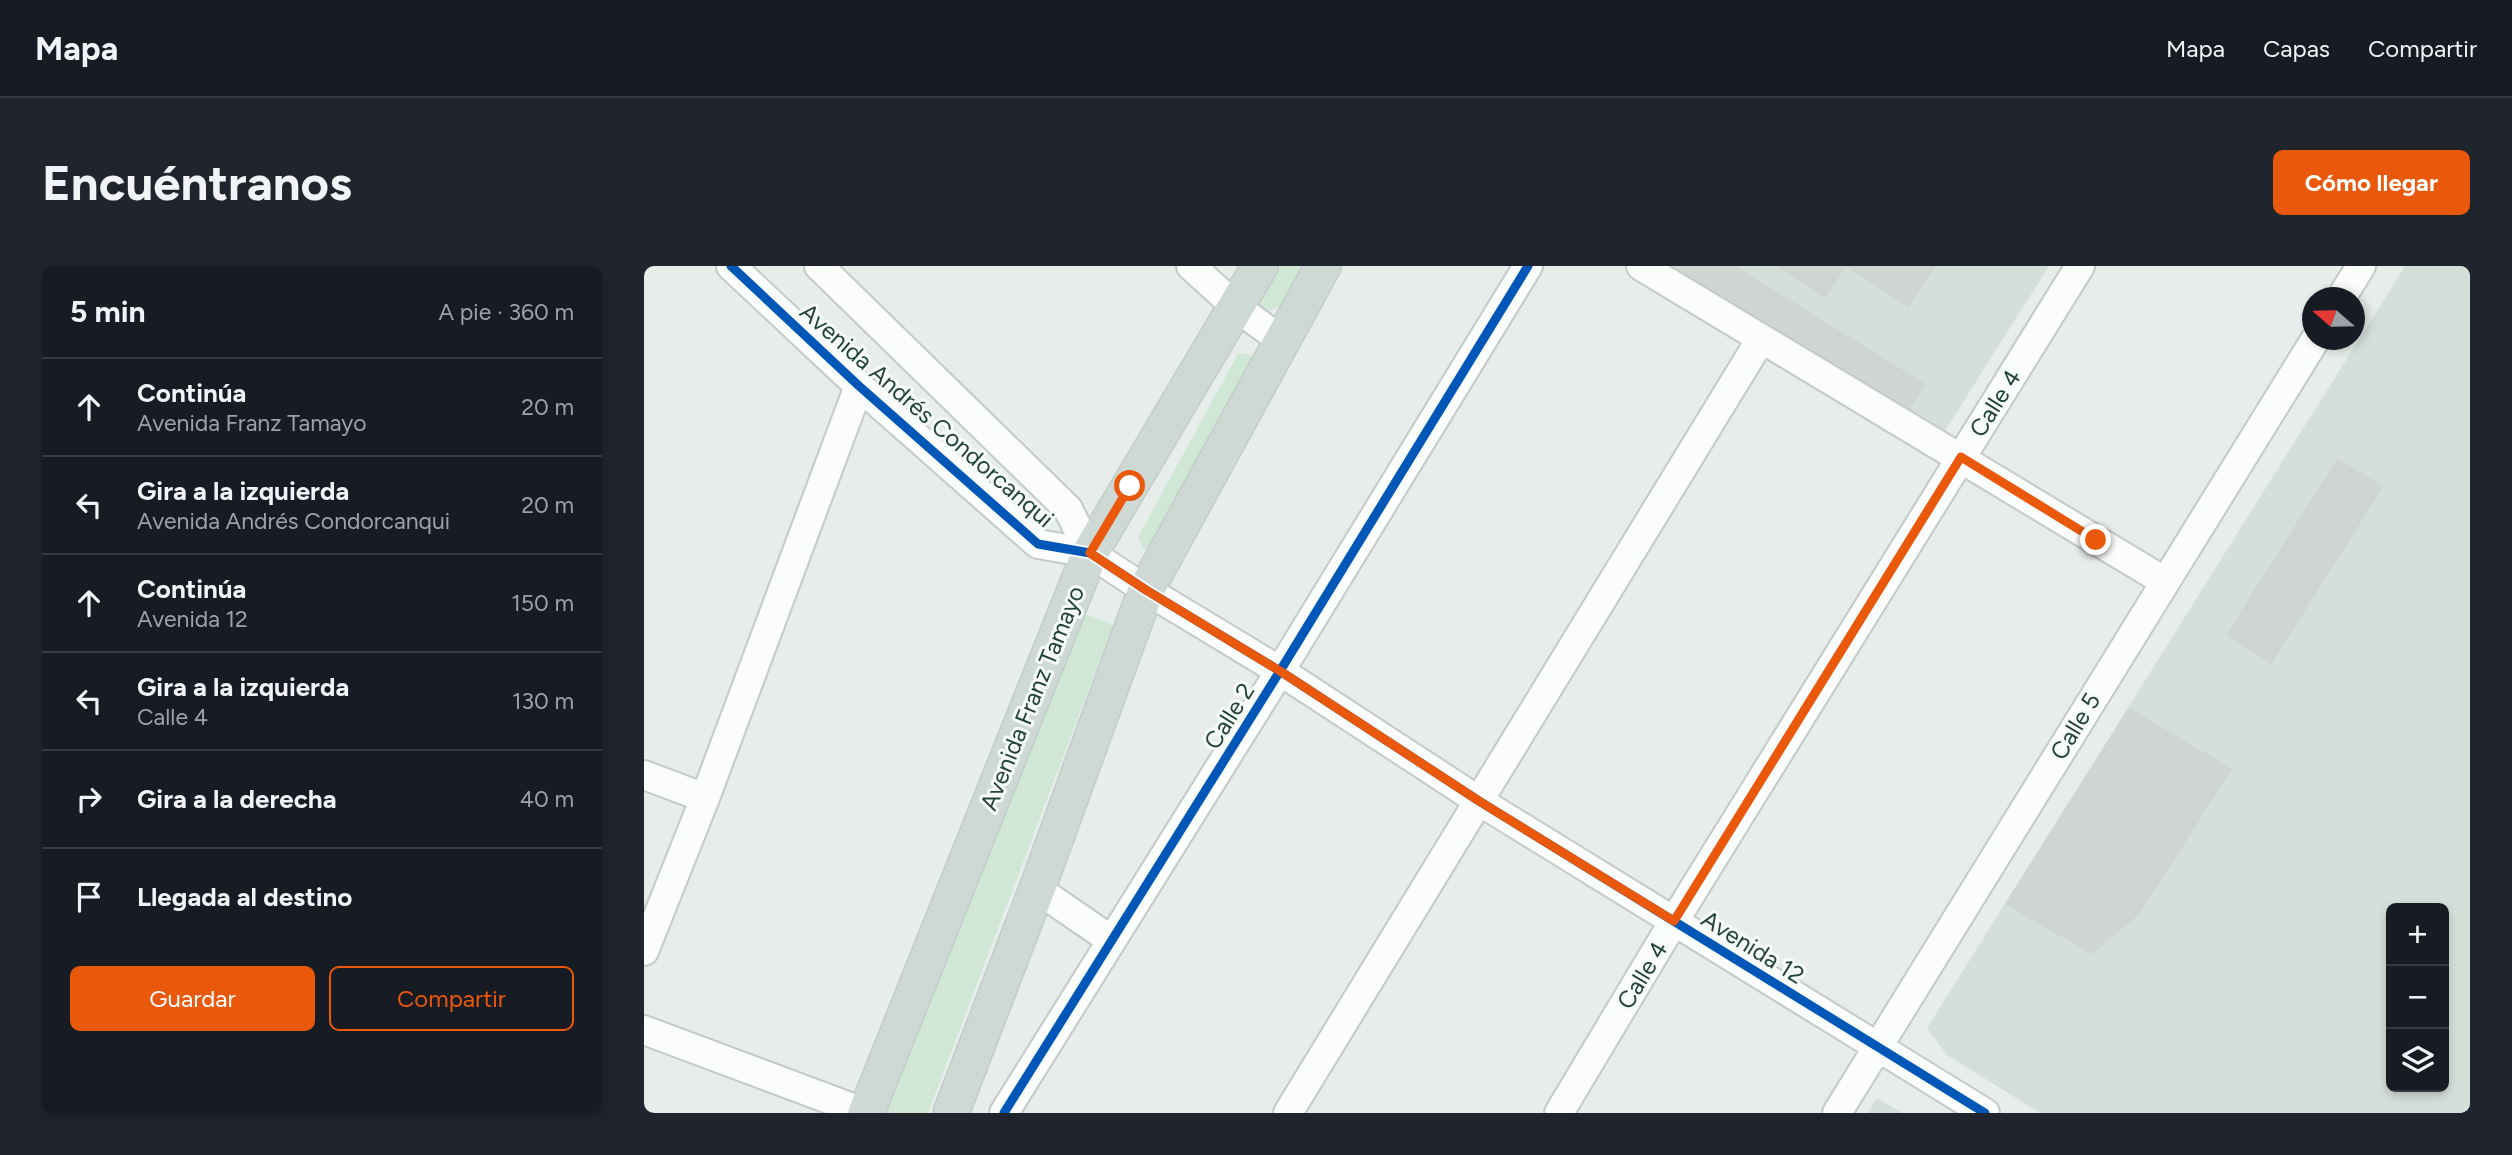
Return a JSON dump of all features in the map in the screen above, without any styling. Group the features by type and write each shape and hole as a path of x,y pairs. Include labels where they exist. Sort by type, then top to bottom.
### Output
{"main road":[{"name":"Avenida Franz Tamayo","path":"866,1113 1090,553 1260,266"},
{"path":"957,1111 1146,590 1323,266"}],"street":[{"name":"Avenida Andrés Condorcanqui","path":"731,266 859,386 1038,544 1090,553 1146,590"},
{"name":"Avenida Andrés Condorcanqui","path":"819,266 1068,509 1090,553"},
{"path":"1191,266 1236,307 1281,340"},
{"name":"Calle 2","path":"1004,1113 1280,671 1528,266"},
{"path":"1641,266 2164,581"},
{"name":"Calle 4","path":"1559,1113 1674,921 2080,266"},
{"path":"2348,287 2361,266"},
{"path":"1289,1113 1761,339"},
{"name":"Calle 5","path":"1837,1113 2309,350"},
{"path":"644,950 705,797 859,386"},
{"name":"Avenida 12","path":"1146,590 1280,671 1479,801 1984,1113"},
{"path":"644,775 705,797"},
{"path":"1037,889 1111,940"},
{"path":"644,1030 866,1113"}],"shaded area":[{"path":"1664,266 2049,266 1943,434"},
{"path":"2405,266 2470,266 2470,1113 2040,1113 1947,1055 1927,1028 2352,350 2365,350 2365,330"},
{"path":"1877,1098 1899,1111 1902,1113 1867,1113"}],"green space":[{"path":"1275,266 1302,266 1280,306 1269,311 1260,306 1259,294"},
{"path":"1238,354 1253,357 1151,550 1143,548 1138,537"},
{"path":"1076,611 1113,625 928,1113 884,1113"}],"building":[{"path":"1681,266 1734,266 1790,301 1772,331 1677,274"},
{"path":"1778,266 1845,266 1825,297"},
{"path":"1847,266 1935,266 1908,306"},
{"path":"1790,301 1924,384 1907,413 1772,331"},
{"path":"2338,459 2382,487 2271,663 2227,635"},
{"path":"2129,709 2231,769 2139,913 2092,953 2006,904"}],"cycle path":[{"path":"731,266 859,386 1038,544 1090,553 1280,671 1479,801 1985,1113"},
{"path":"1004,1113 1280,671 1528,266"}],"route":[{"path":"1130,486 1090,553 1280,671 1479,801 1674,921 1961,457 2096,540"}]}
